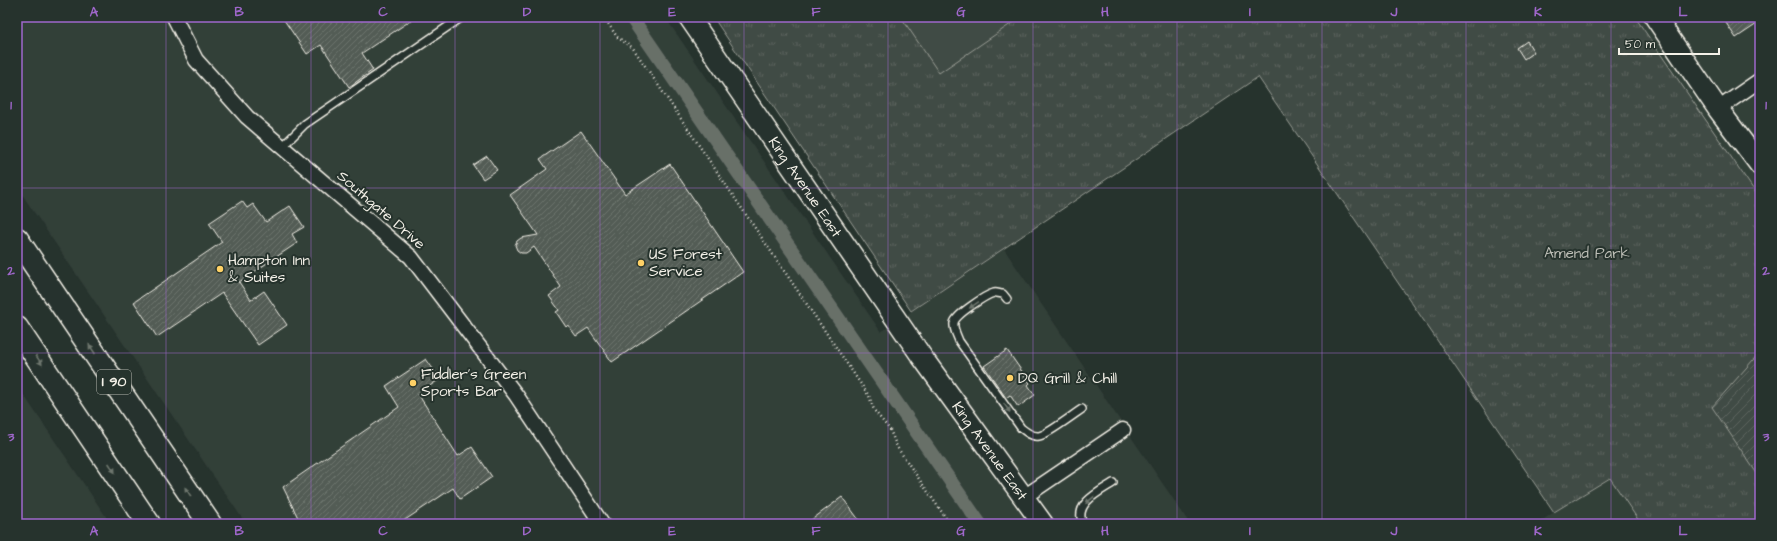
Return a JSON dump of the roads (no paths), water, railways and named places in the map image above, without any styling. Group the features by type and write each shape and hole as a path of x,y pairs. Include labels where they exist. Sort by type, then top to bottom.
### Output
{"highway":[{"name":"I 90","path":"17,239 210,524"},
{"path":"17,328 149,524"}],"main road":[{"name":"King Avenue East","path":"689,17 922,357 1044,524"},
{"path":"1655,17 1718,109 1760,165"},
{"name":"King Avenue East","path":"922,357 1026,524"}],"street":[{"name":"Southgate Drive","path":"174,17 196,60 247,117 411,257 516,395 602,524"},
{"path":"1718,109 1760,80"},
{"path":"1024,497 1123,430"}],"lane":[{"path":"282,147 305,124 462,17"},
{"path":"1007,299 1003,294 995,293 984,298 956,317 953,323 959,341 1021,428 1031,434 1039,436 1046,433 1082,409"},
{"path":"1083,524 1080,516 1081,509 1086,501 1113,483"}],"waterway":[{"path":"631,17 980,524"}],"place":[{"name":"US Forest Service","path":"641,263"},
{"name":"Hampton Inn & Suites","path":"220,269"},
{"name":"DQ Grill & Chill","path":"1010,378"},
{"name":"Fiddler's Green Sports Bar","path":"413,383"}],"park label":[{"name":"Amend Park","path":"1587,253"}]}
